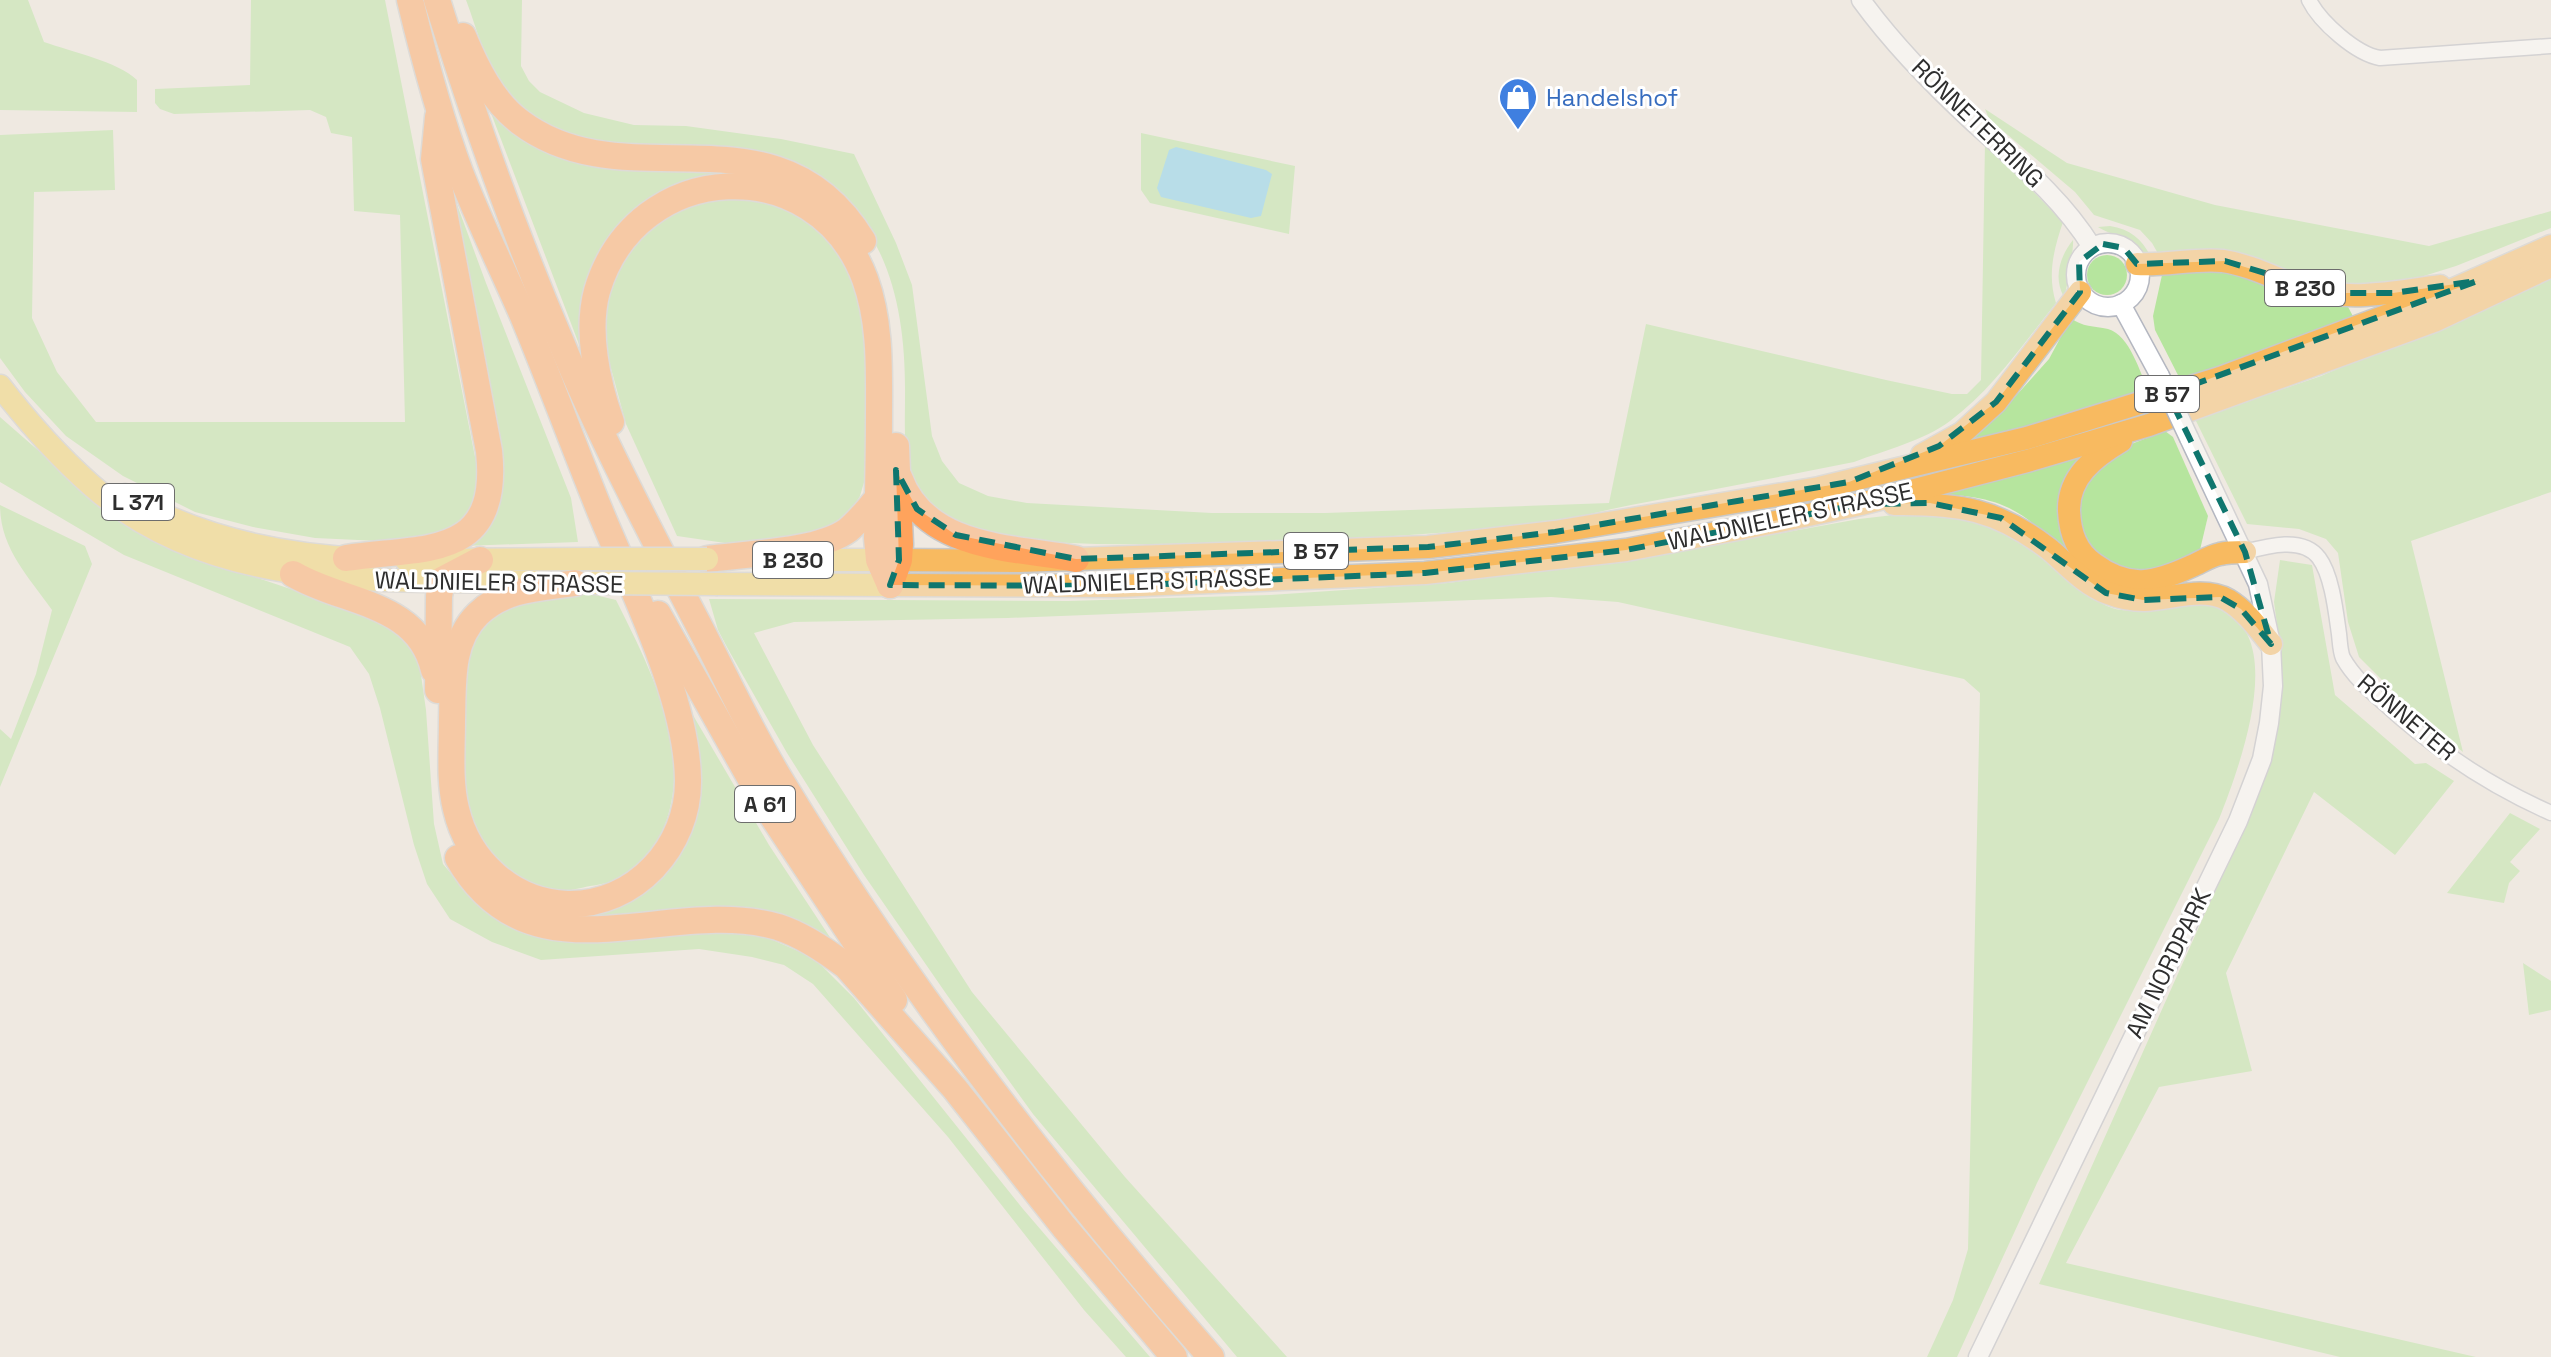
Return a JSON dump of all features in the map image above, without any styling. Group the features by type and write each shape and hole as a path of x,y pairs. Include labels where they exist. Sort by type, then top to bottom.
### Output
{"highway":[{"name":"A 61","path":"410,0 439,109 461,173 524,318 597,504 767,808 955,1089 1064,1227 1174,1357"},
{"name":"A 61","path":"437,0 470,105 561,344 649,530 779,778 845,882 957,1041 1090,1217 1211,1357"},
{"path":"451,0 479,71 496,98 519,122 541,135 563,145 603,154 729,159 761,164 790,173 833,201 852,223 873,258 892,321 896,373 896,470 890,585"},
{"path":"346,558 431,549 451,542 470,528 488,498 491,470 489,451 434,159 439,109"},
{"path":"649,530 606,408 595,357 593,319 596,294 607,263 630,230 648,215 674,198 709,188 729,185 749,187 792,199 824,220 854,255 871,299 878,344 877,538 889,560"},
{"name":"WALDNIELER STRASSE","path":"889,560 1076,559 1428,547 1555,532 1849,482 2027,438 2205,382 2477,281 2551,246"},
{"name":"B 230","path":"2137,264 2225,261 2301,288 2357,295 2477,281"},
{"name":"WALDNIELER STRASSE","path":"890,585 1117,586 1425,573 1626,550 1861,504 2027,461 2149,425 2434,321 2551,266"},
{"path":"1849,482 1916,458 1962,433 1996,402 2080,292"},
{"path":"2149,425 2105,450 2090,462 2077,479 2069,506 2070,530 2078,547 2092,562 2116,579 2138,582 2159,580 2220,554 2245,552"},
{"path":"896,470 917,509 956,535 985,545 1076,559"},
{"path":"707,559 798,548 825,541 849,529 878,498"},
{"path":"1861,504 1930,503 1988,514 2020,528 2106,593 2143,600 2201,594 2220,597 2241,609 2271,644"},
{"path":"584,583 519,590 505,594 480,612 461,639 452,686 454,800 461,825 473,848 488,871 513,889 542,901 570,904 624,892 649,873 679,833 686,810 688,784 683,731 656,648 597,504"},
{"path":"2160,597 2245,552"},
{"path":"480,560 442,580 438,685 443,817 452,846 481,890 508,911 537,923 573,930 616,930 710,921 749,922 778,927 802,937 846,966 955,1089"},
{"path":"293,574 313,586 389,611 409,626 428,652 438,685"}],"main road":[{"name":"WALDNIELER STRASSE","path":"0,386 91,486 122,509 172,537 231,559 293,574 343,579 890,585"},
{"name":"WALDNIELER STRASSE","path":"65,459 178,523 280,551 346,558 480,560 889,560"}],"street":[{"name":"RÖNNETERRING","path":"1861,0 1877,22 1973,122 2042,183 2076,220 2092,247"},
{"path":"2309,0 2325,22 2366,56 2380,58 2551,46"},
{"path":"2113,244 2124,248 2137,264 2138,283 2135,291 2121,304 2112,307 2094,304 2080,292 2076,272 2079,262 2092,247 2113,244"},
{"path":"2121,304 2160,376 2245,552"},
{"name":"RÖNNETER","path":"2245,552 2290,545 2309,549 2320,558 2326,573 2342,656 2353,673 2407,723 2448,754 2520,799 2551,813"},
{"name":"AM NORDPARK","path":"1978,1357 2238,821 2262,759 2273,686 2271,644 2258,584 2245,552"}],"highlighted area":[{"path":"2103,244 2124,248 2137,264 2225,261 2331,293 2393,293 2477,281 2168,394 2245,552 2271,644 2241,609 2220,597 2143,600 2106,593 2001,518 1930,503 1861,504 1626,550 1425,573 1117,586 890,585 899,560 896,470 917,509 956,535 1076,559 1428,547 1555,532 1849,482 1939,446 1996,402 2080,292 2079,262"}],"green space":[{"path":"0,0 28,0 44,42 106,62 137,80 137,112 0,110"},
{"path":"251,0 385,0 477,467 474,504 452,532 401,542 315,538 195,512 123,476 66,436 25,392 0,358 0,135 113,130 115,190 34,192 32,318 57,372 96,422 405,422 400,215 354,211 352,137 331,133 326,117 310,110 174,114 160,109 155,103 155,89 250,85"},
{"path":"466,0 522,0 521,66 529,81 540,92 584,113 634,125 686,126 781,139 854,154 912,285 932,436 942,461 959,483 988,496 1027,503 1212,513 1325,513 1609,503 1646,324 1886,380 1952,394 1967,394 1981,380 1985,142 2063,222 2053,262 2052,282 2056,303 1994,380 1950,421 1916,439 1854,462 1550,523 1505,528 1340,539 1192,544 1085,544 989,536 931,509 915,489 906,450 902,333 896,302 876,245 860,219 839,195 814,173 778,156 740,150 628,145 573,135 547,124 524,109 497,78"},
{"path":"483,92 523,132 743,169 862,262 750,180 608,241 588,368"},
{"path":"1985,109 2067,163 2215,205 2429,246 2551,211 2551,228 2456,266 2398,284 2339,290 2355,320 2182,383 2155,330 2153,316 2162,275 2160,257 2152,243 2140,230 2094,215 2075,192 1989,119"},
{"path":"1141,133 1295,166 1289,234 1150,203 1141,190"},
{"path":"442,164 571,498 578,542 462,546 493,503"},
{"path":"747,196 789,209 816,225 839,249 856,285 867,328 867,472 860,496 844,521 797,539 732,544 677,536 626,424 605,346 607,300 619,265 641,230 682,206"},
{"path":"2110,226 2136,236 2152,259 2126,240 2098,227"},
{"path":"2073,240 2064,297 2059,282 2060,267"},
{"path":"2107,255 2121,261 2127,275 2121,289 2107,295 2093,289 2087,275 2093,261"},
{"path":"2551,277 2551,492 2411,541 2463,752 2421,719 2359,657 2348,622 2338,553 2326,539 2299,529 2247,524 2195,419 2321,376"},
{"path":"2071,318 2084,325 2116,333 2128,347 2149,392 1943,451 1996,418 2049,359"},
{"path":"0,417 96,501 168,548 380,619 403,634 419,661 426,710 434,824 443,864 475,902 506,925 572,942 596,943 672,934 757,933 814,958 854,998 1023,1209 1150,1357 1126,1357 1084,1310 948,1137 813,984 784,965 699,949 541,960 492,942 450,919 427,884 369,674 350,647 124,555 0,482"},
{"path":"2165,431 2173,437 2208,516 2199,554 2151,576 2100,561 2079,531 2077,493 2116,450"},
{"path":"2091,452 2074,475 2081,567 2038,527 2009,508 1960,495 1930,493"},
{"path":"0,505 85,546 92,564 0,787 0,729 11,739 36,674 52,610 10,548 1,520"},
{"path":"1911,513 1964,517 2011,533 2086,593 2114,609 2136,610 2193,602 2215,607 2242,626 2254,656 2253,703 2248,728 2219,819 2037,1183 1957,1357 1927,1357 1953,1300 1968,1249 1980,693 1964,679 1618,602 1551,597 1008,618 794,622 754,633 813,745 972,992 1125,1177 1287,1357 1237,1357 1033,1114 947,995 864,875 787,753 718,630 709,599 1068,601 1270,595 1448,583 1683,551 1859,519"},
{"path":"2280,560 2312,565 2335,695 2415,764 2426,763 2454,781 2395,855 2314,792 2226,973 2252,1071 2159,1087 2066,1263 2476,1357 2340,1357 2039,1284 2241,833 2275,742 2282,662 2274,602"},
{"path":"591,594 616,600 654,683 672,748 672,798 659,838 644,860 629,873 602,884 548,890 524,881 492,855 471,819 459,737 465,665 468,650 477,633 503,610 537,599"},
{"path":"680,693 769,845 839,951 807,930 589,924 558,911 679,849"},
{"path":"2510,813 2540,829 2510,862 2520,871 2509,883 2504,903 2447,893"},
{"path":"2523,963 2551,981 2551,1010 2529,1015"}],"water":[{"path":"1176,147 1272,174 1261,216 1251,218 1161,197 1157,188 1169,150"}],"place":[{"name":"Handelshof","path":"1518,131"}]}
